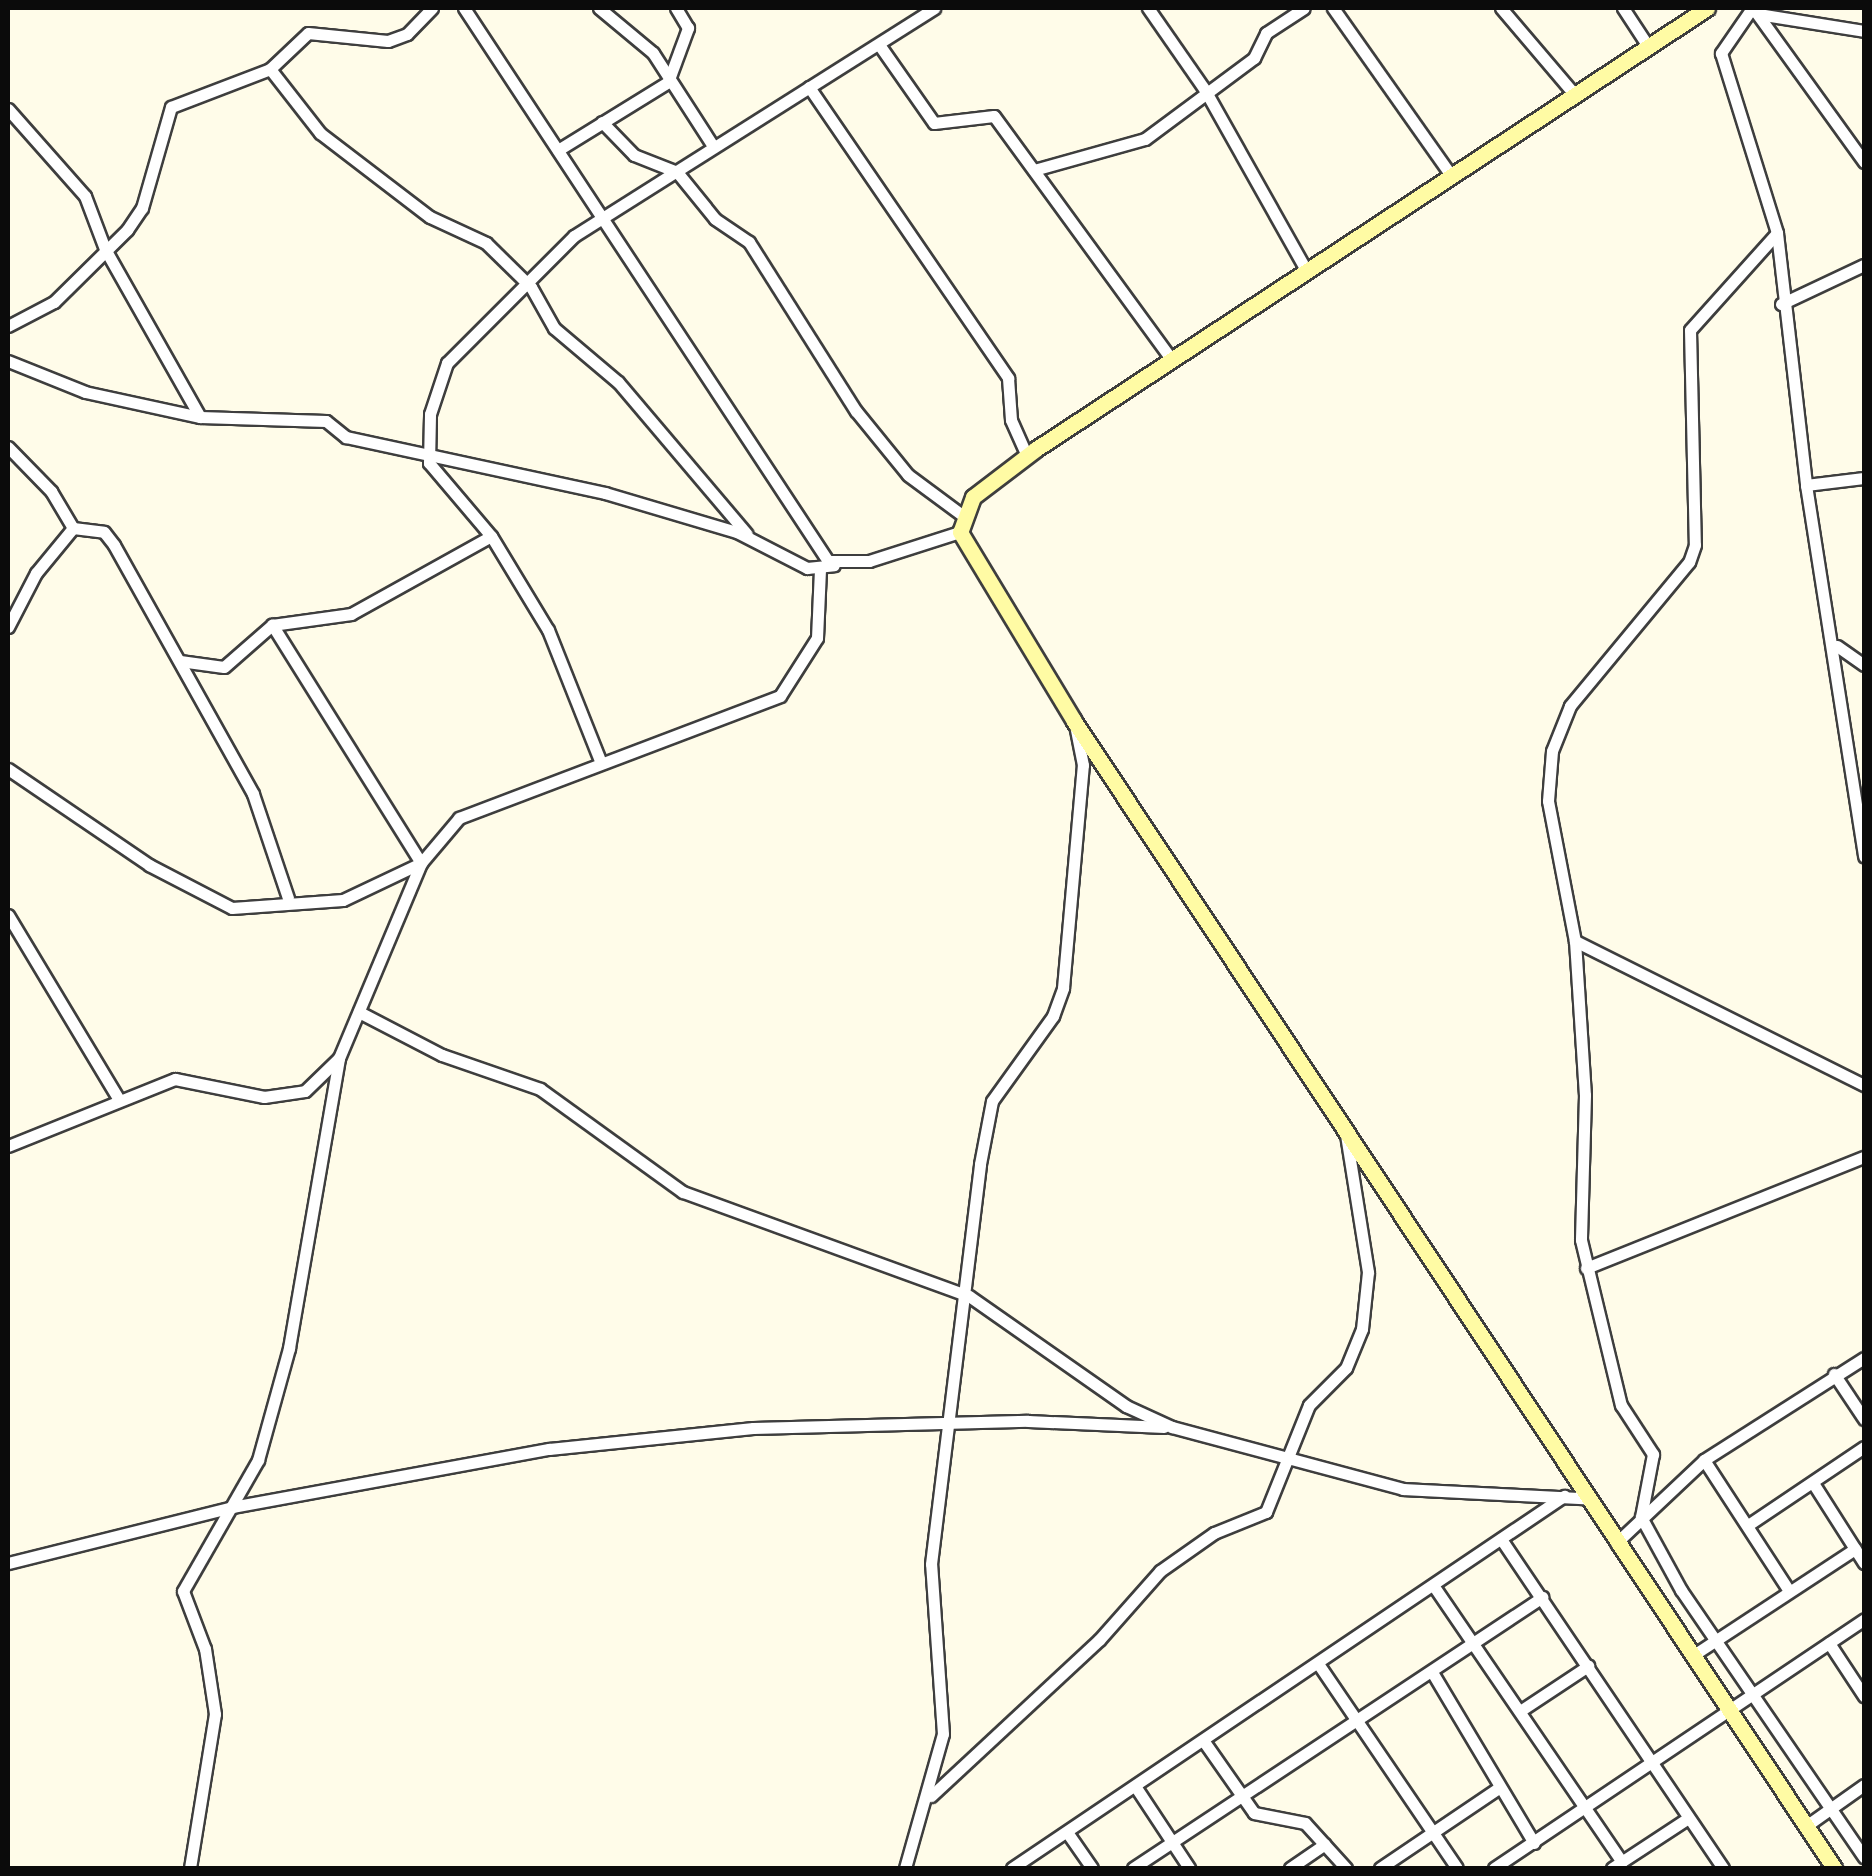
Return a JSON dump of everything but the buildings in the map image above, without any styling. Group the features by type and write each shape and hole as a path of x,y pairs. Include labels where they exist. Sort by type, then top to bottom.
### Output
{"street":[{"path":"8,326 54,302 142,208 171,107 270,69 308,33 388,42 408,34 432,8"},
{"path":"464,8 834,565"},
{"path":"599,8 653,53 668,82 713,146"},
{"path":"558,150 668,82 688,28 676,8"},
{"path":"424,451 447,363 485,319 531,287 601,216 880,46 914,13 934,8"},
{"path":"1148,8 1204,90 1307,272"},
{"path":"1034,170 1145,139 1204,90 1254,58 1266,33 1304,8"},
{"path":"1332,8 1452,177"},
{"path":"1501,8 1575,95"},
{"path":"1623,8 1648,46"},
{"path":"8,361 85,392 200,417 326,420 346,437 605,493 754,542 820,569 961,524 1026,456 1708,8"},
{"path":"1754,10 1864,31"},
{"path":"1754,10 1864,162"},
{"path":"1754,10 1721,53 1777,233 1781,304 1806,485 1837,646 1864,856"},
{"path":"880,46 934,123 994,116 1172,360"},
{"path":"270,69 320,133 430,217 486,244 531,287 554,328 618,382 754,542"},
{"path":"809,87 1008,378 1011,420 1026,456"},
{"path":"8,109 85,196 105,249 200,417"},
{"path":"602,122 634,155 676,172 715,219 758,252 827,370 908,475 961,524 1074,721 1584,1498 1834,1868"},
{"path":"1777,233 1690,330 1698,469 1689,562 1570,706 1552,751 1548,801 1575,941 1586,1268 1620,1405 1654,1454 1641,1517 1754,1694 1834,1807 1864,1861 1857,1868"},
{"path":"1781,304 1864,265"},
{"path":"8,370 37,372"},
{"path":"8,448 51,490 73,528 110,538 253,794 288,898"},
{"path":"424,451 491,536 548,630 602,763"},
{"path":"1806,485 1864,478"},
{"path":"8,627 36,573 73,528"},
{"path":"180,661 224,667 272,625 351,614 491,536"},
{"path":"190,1868 215,1714 205,1648 183,1591 258,1460 289,1348 339,1058 421,863 460,818 780,696 817,638 820,569"},
{"path":"272,625 421,863"},
{"path":"1837,646 1864,665"},
{"path":"905,1868 931,1796 944,1734 931,1564 946,1425 969,1296 992,1101 1053,1016 1064,988 1083,765 1074,721"},
{"path":"8,769 212,899 244,909 288,898 343,900 421,863"},
{"path":"8,915 119,1100"},
{"path":"1575,941 1864,1084"},
{"path":"359,1012 442,1055 540,1090 684,1192 969,1296 1126,1406 1172,1427 1403,1489 1584,1498"},
{"path":"8,1146 187,1077 193,1085 264,1097 305,1091 339,1058"},
{"path":"931,1796 1099,1640 1160,1571 1214,1533 1266,1512 1293,1459 1309,1405 1346,1368 1362,1329 1368,1272 1346,1131"},
{"path":"1586,1268 1864,1158"},
{"path":"1616,1542 1704,1460 1864,1358"},
{"path":"1834,1374 1864,1419"},
{"path":"8,1563 232,1507 549,1448 753,1428 1172,1427"},
{"path":"1748,1524 1864,1448"},
{"path":"1704,1460 1789,1592"},
{"path":"1813,1483 1864,1562"},
{"path":"1012,1868 1069,1835 1564,1496"},
{"path":"1501,1538 1723,1868"},
{"path":"1692,1656 1856,1549"},
{"path":"1434,1585 1587,1807 1617,1865 1688,1818"},
{"path":"1133,1868 1542,1597"},
{"path":"1494,1868 1864,1619"},
{"path":"1829,1643 1863,1692"},
{"path":"1319,1665 1457,1868"},
{"path":"1520,1711 1588,1666"},
{"path":"1432,1672 1497,1790 1534,1843"},
{"path":"1204,1743 1254,1812 1305,1823 1346,1868"},
{"path":"1806,1826 1864,1785"},
{"path":"1137,1789 1189,1868"},
{"path":"1380,1868 1497,1790"},
{"path":"1069,1835 1092,1868"},
{"path":"1290,1868 1325,1844"}]}
